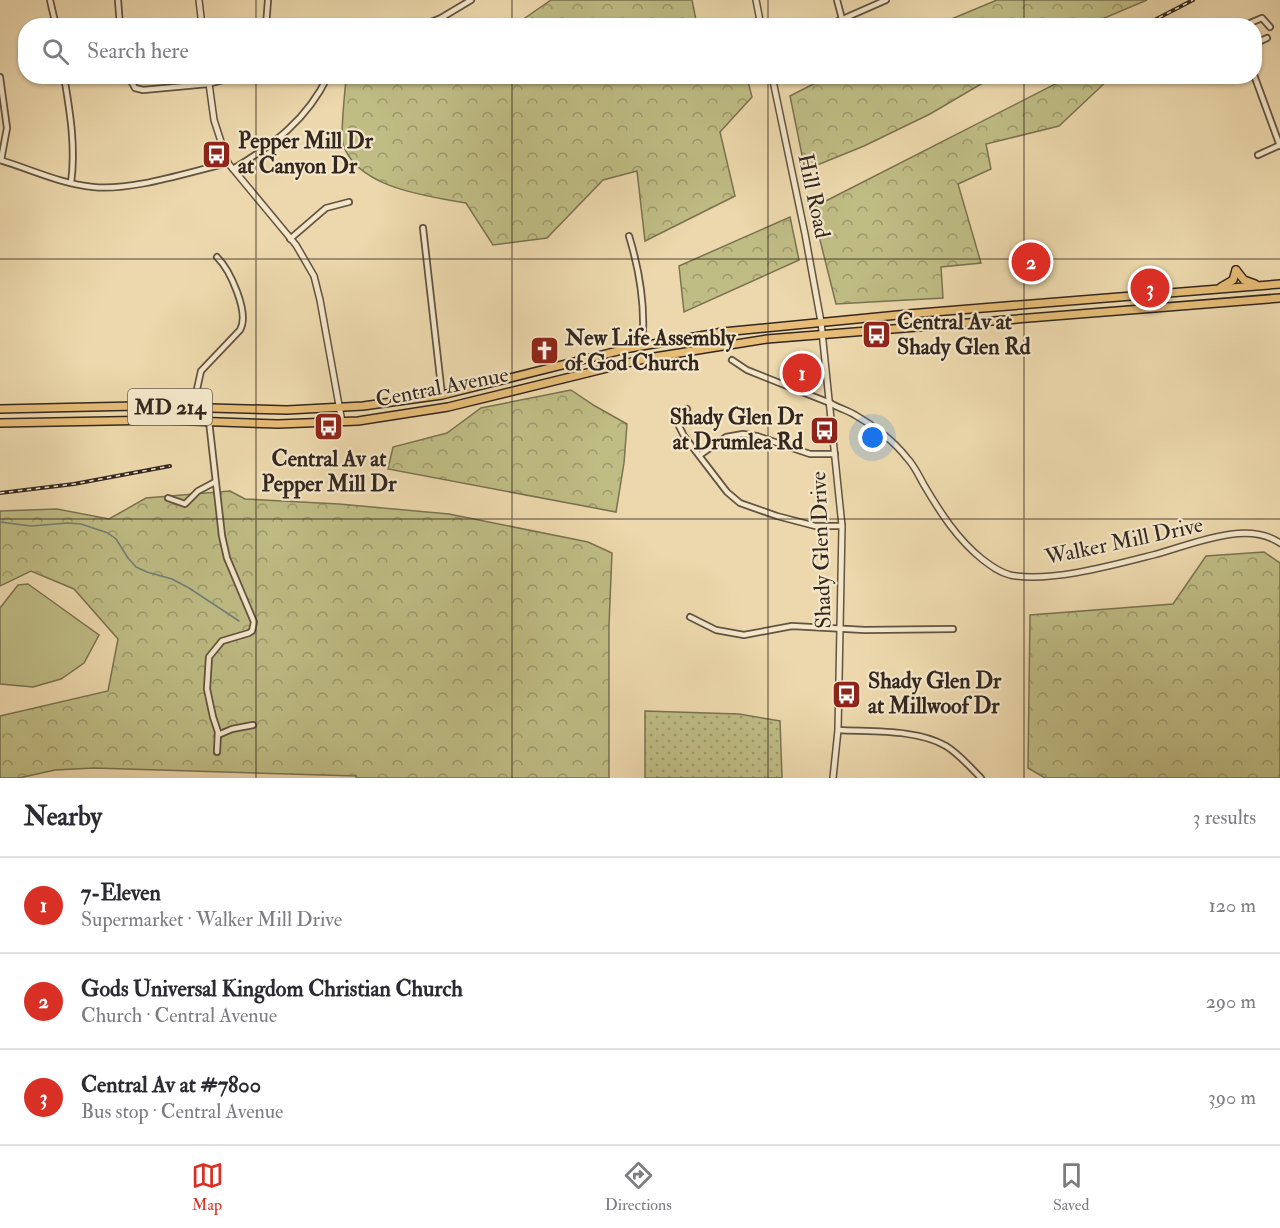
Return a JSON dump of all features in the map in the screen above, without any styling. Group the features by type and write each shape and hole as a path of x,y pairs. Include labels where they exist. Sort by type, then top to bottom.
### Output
{"main road":[{"path":"1217,289 1233,280 1236,270 1244,280 1260,286"},
{"name":"Central Avenue","path":"0,409 82,406 287,410 340,408 442,395 642,346 723,332 1280,284"},
{"name":"Central Avenue","path":"0,423 106,420 278,424 342,422 391,417 448,407 648,358 759,340 1280,298"}],"street":[{"path":"50,0 54,18"},
{"path":"118,0 119,18"},
{"path":"199,0 201,18"},
{"path":"267,18 268,0"},
{"path":"441,18 471,0"},
{"path":"756,0 760,18"},
{"path":"837,0 842,18"},
{"path":"844,18 886,0"},
{"path":"1262,18 1270,27"},
{"path":"1262,40 1267,38"},
{"path":"0,77 8,128 1,160 71,183 94,187 117,187 228,163"},
{"path":"65,84 73,146 71,183"},
{"path":"131,84 140,90 208,84 214,120 228,163 305,259 316,283 342,422"},
{"path":"232,169 259,154 287,133 323,84"},
{"name":"Hill Road","path":"774,84 821,322"},
{"path":"1257,84 1280,146 1258,155"},
{"path":"290,239 326,208 349,202"},
{"path":"423,228 442,395"},
{"path":"629,236 643,299 642,346"},
{"path":"193,407 201,371 243,324 243,308 228,269 218,257"},
{"name":"Shady Glen Drive","path":"821,322 842,526 838,730 832,778"},
{"name":"Walker Mill Drive","path":"732,360 747,370 830,403 865,421 905,455 943,516 972,552 1002,573 1037,576 1062,574 1154,555 1207,539 1244,534 1265,536 1280,543"},
{"path":"687,409 678,415 679,426 684,436 727,492 740,503 799,522 822,526 842,526"},
{"path":"209,421 215,482 227,558 255,622 249,633 222,641 209,657 207,689 218,735 217,752"},
{"path":"700,455 726,437 743,434 757,436 810,454 835,454"},
{"path":"168,498 185,504 198,491 215,482"},
{"path":"690,617 709,628 734,635 751,635 792,626 864,630 953,628"},
{"path":"218,735 232,729 253,725"},
{"path":"838,730 908,735 935,741 957,754 981,778"}],"green space":[{"path":"551,0 692,0 696,18 525,18"},
{"path":"997,0 1147,0 1105,18 954,18"},
{"path":"346,84 749,84 752,97 720,132 735,196 645,241 637,171 603,180 547,238 493,245 466,203 414,193 378,180 363,171 351,159 343,144 342,123"},
{"path":"813,84 981,84 930,114 864,146 805,170 790,96"},
{"path":"1055,84 1104,84 1059,126 986,144 991,169 958,184 981,263 941,267 943,298 836,304 812,208"},
{"path":"790,217 799,260 684,312 679,266"},
{"path":"571,390 627,424 624,463 616,512 388,469 393,447 447,433 481,408"},
{"path":"230,491 245,499 339,504 449,514 588,542 612,553 609,625 609,778 356,778 356,776 94,768 55,770 19,778 0,778 0,716 108,691 118,639 74,589 31,571 0,586 0,511 57,509 109,519 146,498"},
{"path":"1264,552 1280,563 1280,778 1045,778 1028,768 1030,615 1173,604 1206,556"},
{"path":"28,584 99,635 84,663 61,679 33,687 0,684 0,608 18,585"},
{"path":"645,711 739,714 780,721 782,778 645,778"}],"waterway":[{"path":"0,522 31,526 81,524 108,533 116,539 136,567 172,579 239,621"}],"railway":[{"path":"1158,18 1193,0"},
{"path":"0,493 74,484 170,466"}],"place":[{"name":"Pepper Mill Dr at Canyon Dr","path":"217,154"},
{"name":"Gods Universal Kingdom Christian Church","path":"1031,262"},
{"name":"Central Av at #7800","path":"1150,288"},
{"name":"Central Av at Shady Glen Rd","path":"876,335"},
{"name":"New Life Assembly of God Church","path":"544,351"},
{"name":"7-Eleven","path":"802,373"},
{"name":"Central Av at Pepper Mill Dr","path":"329,427"},
{"name":"Shady Glen Dr at Drumlea Rd","path":"824,430"},
{"name":"Shady Glen Dr at Millwoof Dr","path":"847,694"}]}
